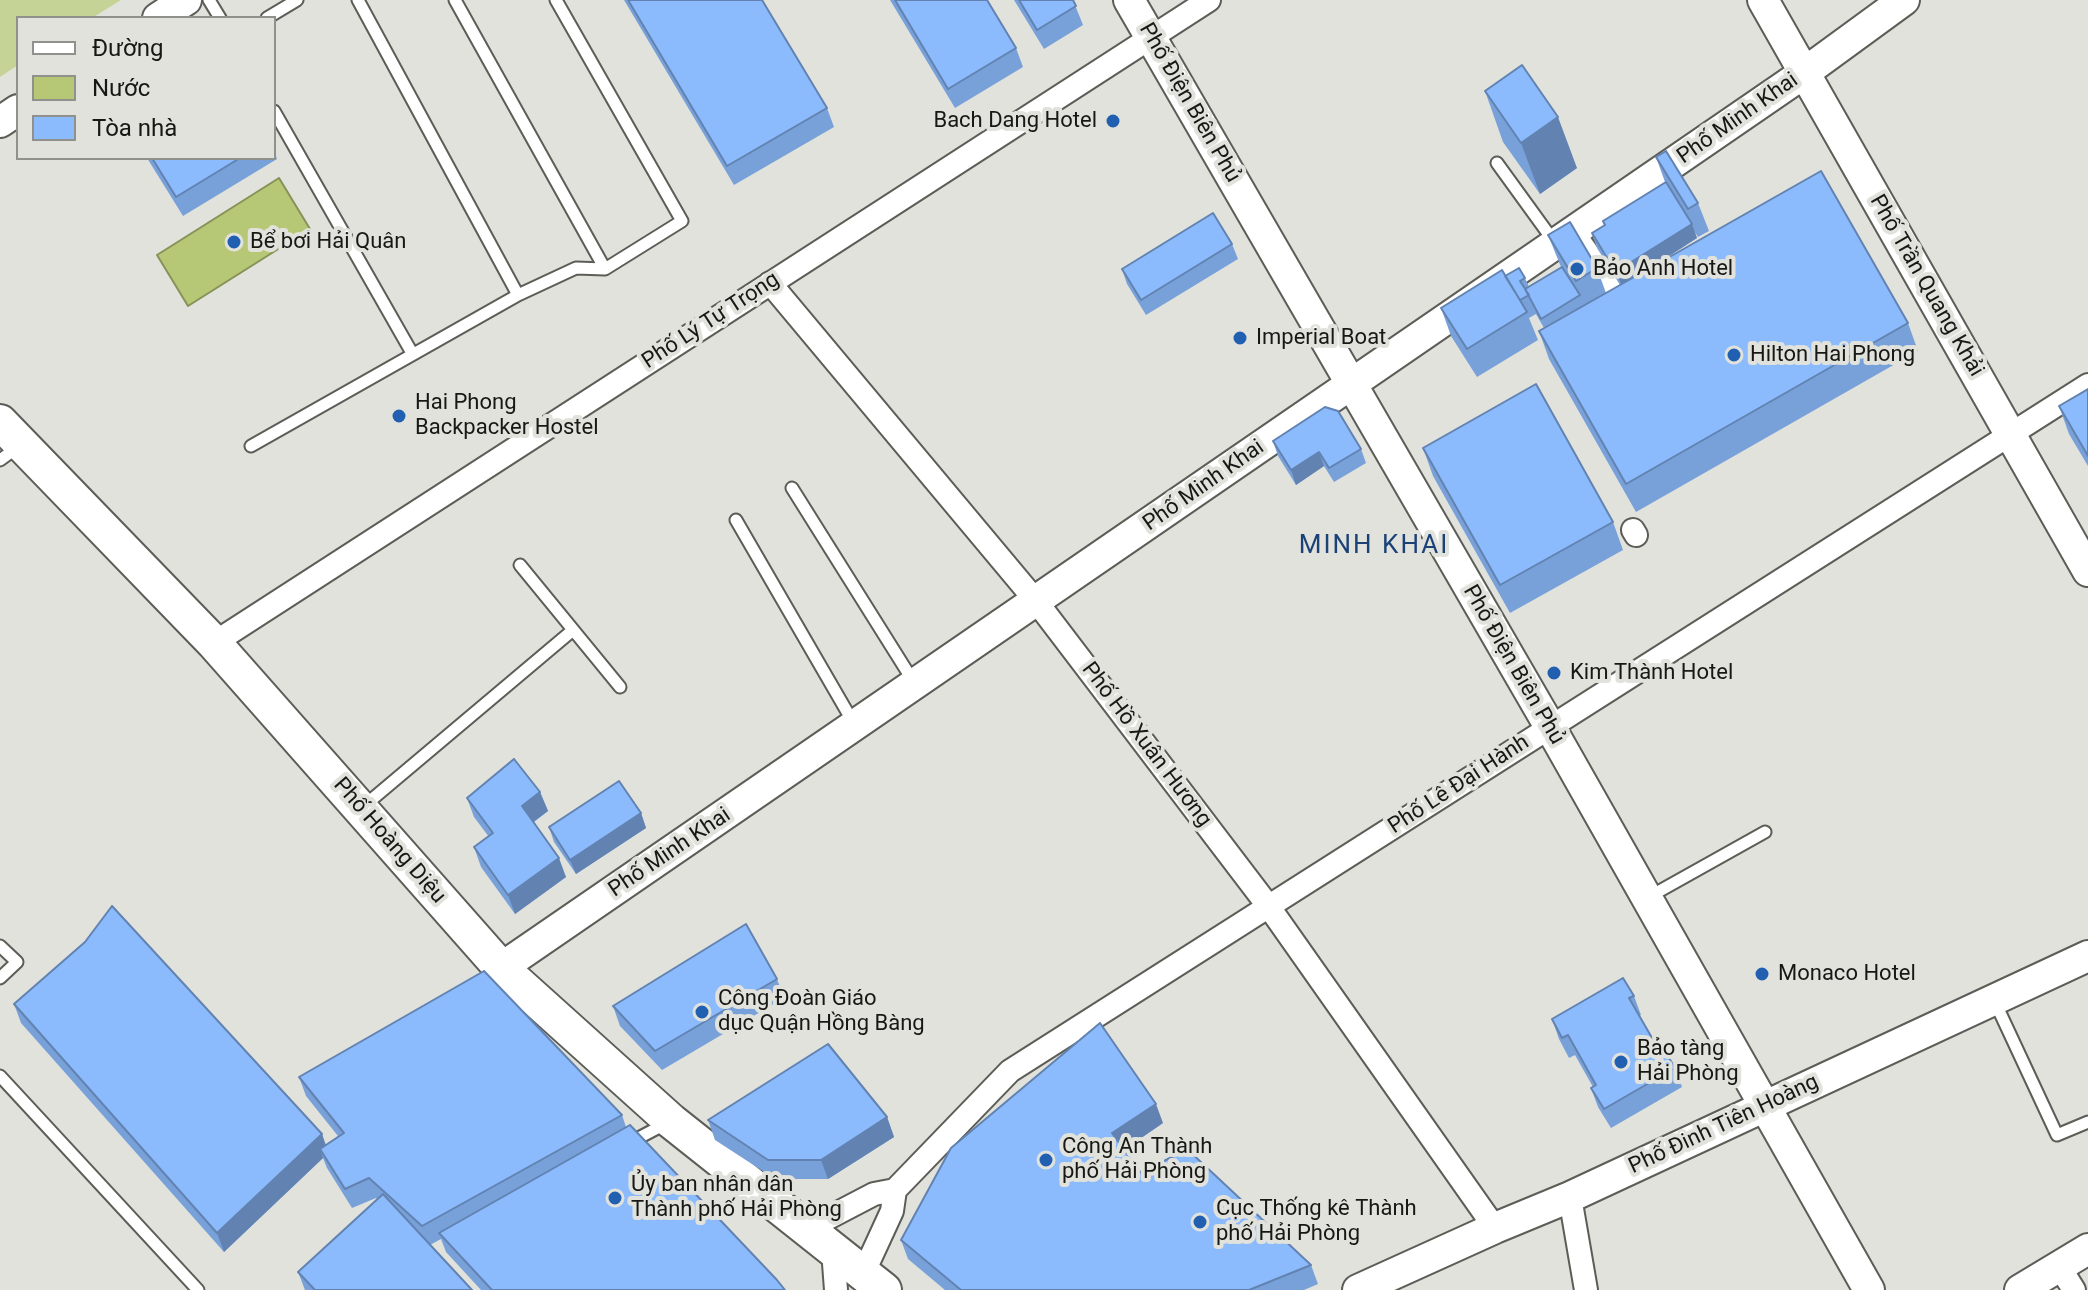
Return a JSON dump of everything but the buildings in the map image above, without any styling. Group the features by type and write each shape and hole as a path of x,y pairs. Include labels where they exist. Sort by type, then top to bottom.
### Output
{"main road":[{"path":"161,16 186,0"},
{"name":"Phố Điện Biên Phủ","path":"1129,0 1550,727 1869,1290"},
{"name":"Phố Trần Quang Khải","path":"1763,0 2088,571"},
{"name":"Phố Minh Khai","path":"494,972 1804,73 1904,0"},
{"name":"Phố Hoàng Diệu","path":"7,442 214,643 360,809 494,972 671,1121 833,1250 861,1285"},
{"name":"Phố Đinh Tiên Hoàng","path":"1358,1290 1570,1197 2088,956"},
{"path":"2020,1290 2067,1278 2088,1249"}],"street":[{"name":"Phố Lý Tự Trọng","path":"214,643 1209,0"},
{"path":"1564,238 1622,302"},
{"name":"Phố Hồ Xuân Hương","path":"770,283 1036,601 1269,907 1495,1228"},
{"name":"Phố Lê Đại Hành","path":"807,1229 874,1194 895,1190 1010,1071 2088,385"},
{"name":"Phố Lê Đại Hành","path":"861,1285 892,1211 895,1190"},
{"path":"1570,1197 1586,1290"}],"lane":[{"path":"270,16 297,0"},
{"path":"358,0 518,295"},
{"path":"455,0 605,269"},
{"path":"251,446 518,295 576,268 605,269 682,221 556,0"},
{"path":"276,115 412,353"},
{"path":"1497,163 1564,238"},
{"path":"792,488 915,684"},
{"path":"736,520 855,726"},
{"path":"520,565 620,687"},
{"path":"360,809 573,630"},
{"path":"1647,898 1765,832"},
{"path":"0,946 17,962 0,978"},
{"path":"1993,1000 2057,1135 2088,1122"},
{"path":"0,1076 198,1290"},
{"path":"615,1151 671,1121"}],"shaded area":[{"path":"0,0 121,0 95,16 16,16 16,66 0,77"}],"water":[{"name":"Bể bơi Hải Quân","path":"279,178 310,229 188,306 157,255"}],"place":[{"name":"Bach Dang Hotel","path":"1113,121"},
{"name":"Bể bơi Hải Quân","path":"234,242"},
{"name":"Bảo Anh Hotel","path":"1577,269"},
{"name":"Imperial Boat","path":"1240,338"},
{"name":"Hilton Hai Phong","path":"1734,355"},
{"name":"Hai Phong Backpacker Hostel","path":"399,416"},
{"name":"Kim Thành Hotel","path":"1554,673"},
{"name":"Monaco Hotel","path":"1762,974"},
{"name":"Công Đoàn Giáo dục Quận Hồng Bàng","path":"702,1012"},
{"name":"Bảo tàng Hải Phòng","path":"1621,1062"},
{"name":"Công An Thành phố Hải Phòng","path":"1046,1160"},
{"name":"Ủy ban nhân dân Thành phố Hải Phòng","path":"615,1198"},
{"name":"Cục Thống kê Thành phố Hải Phòng","path":"1200,1222"}],"district":[{"name":"MINH KHAI","path":"1374,546"}]}
